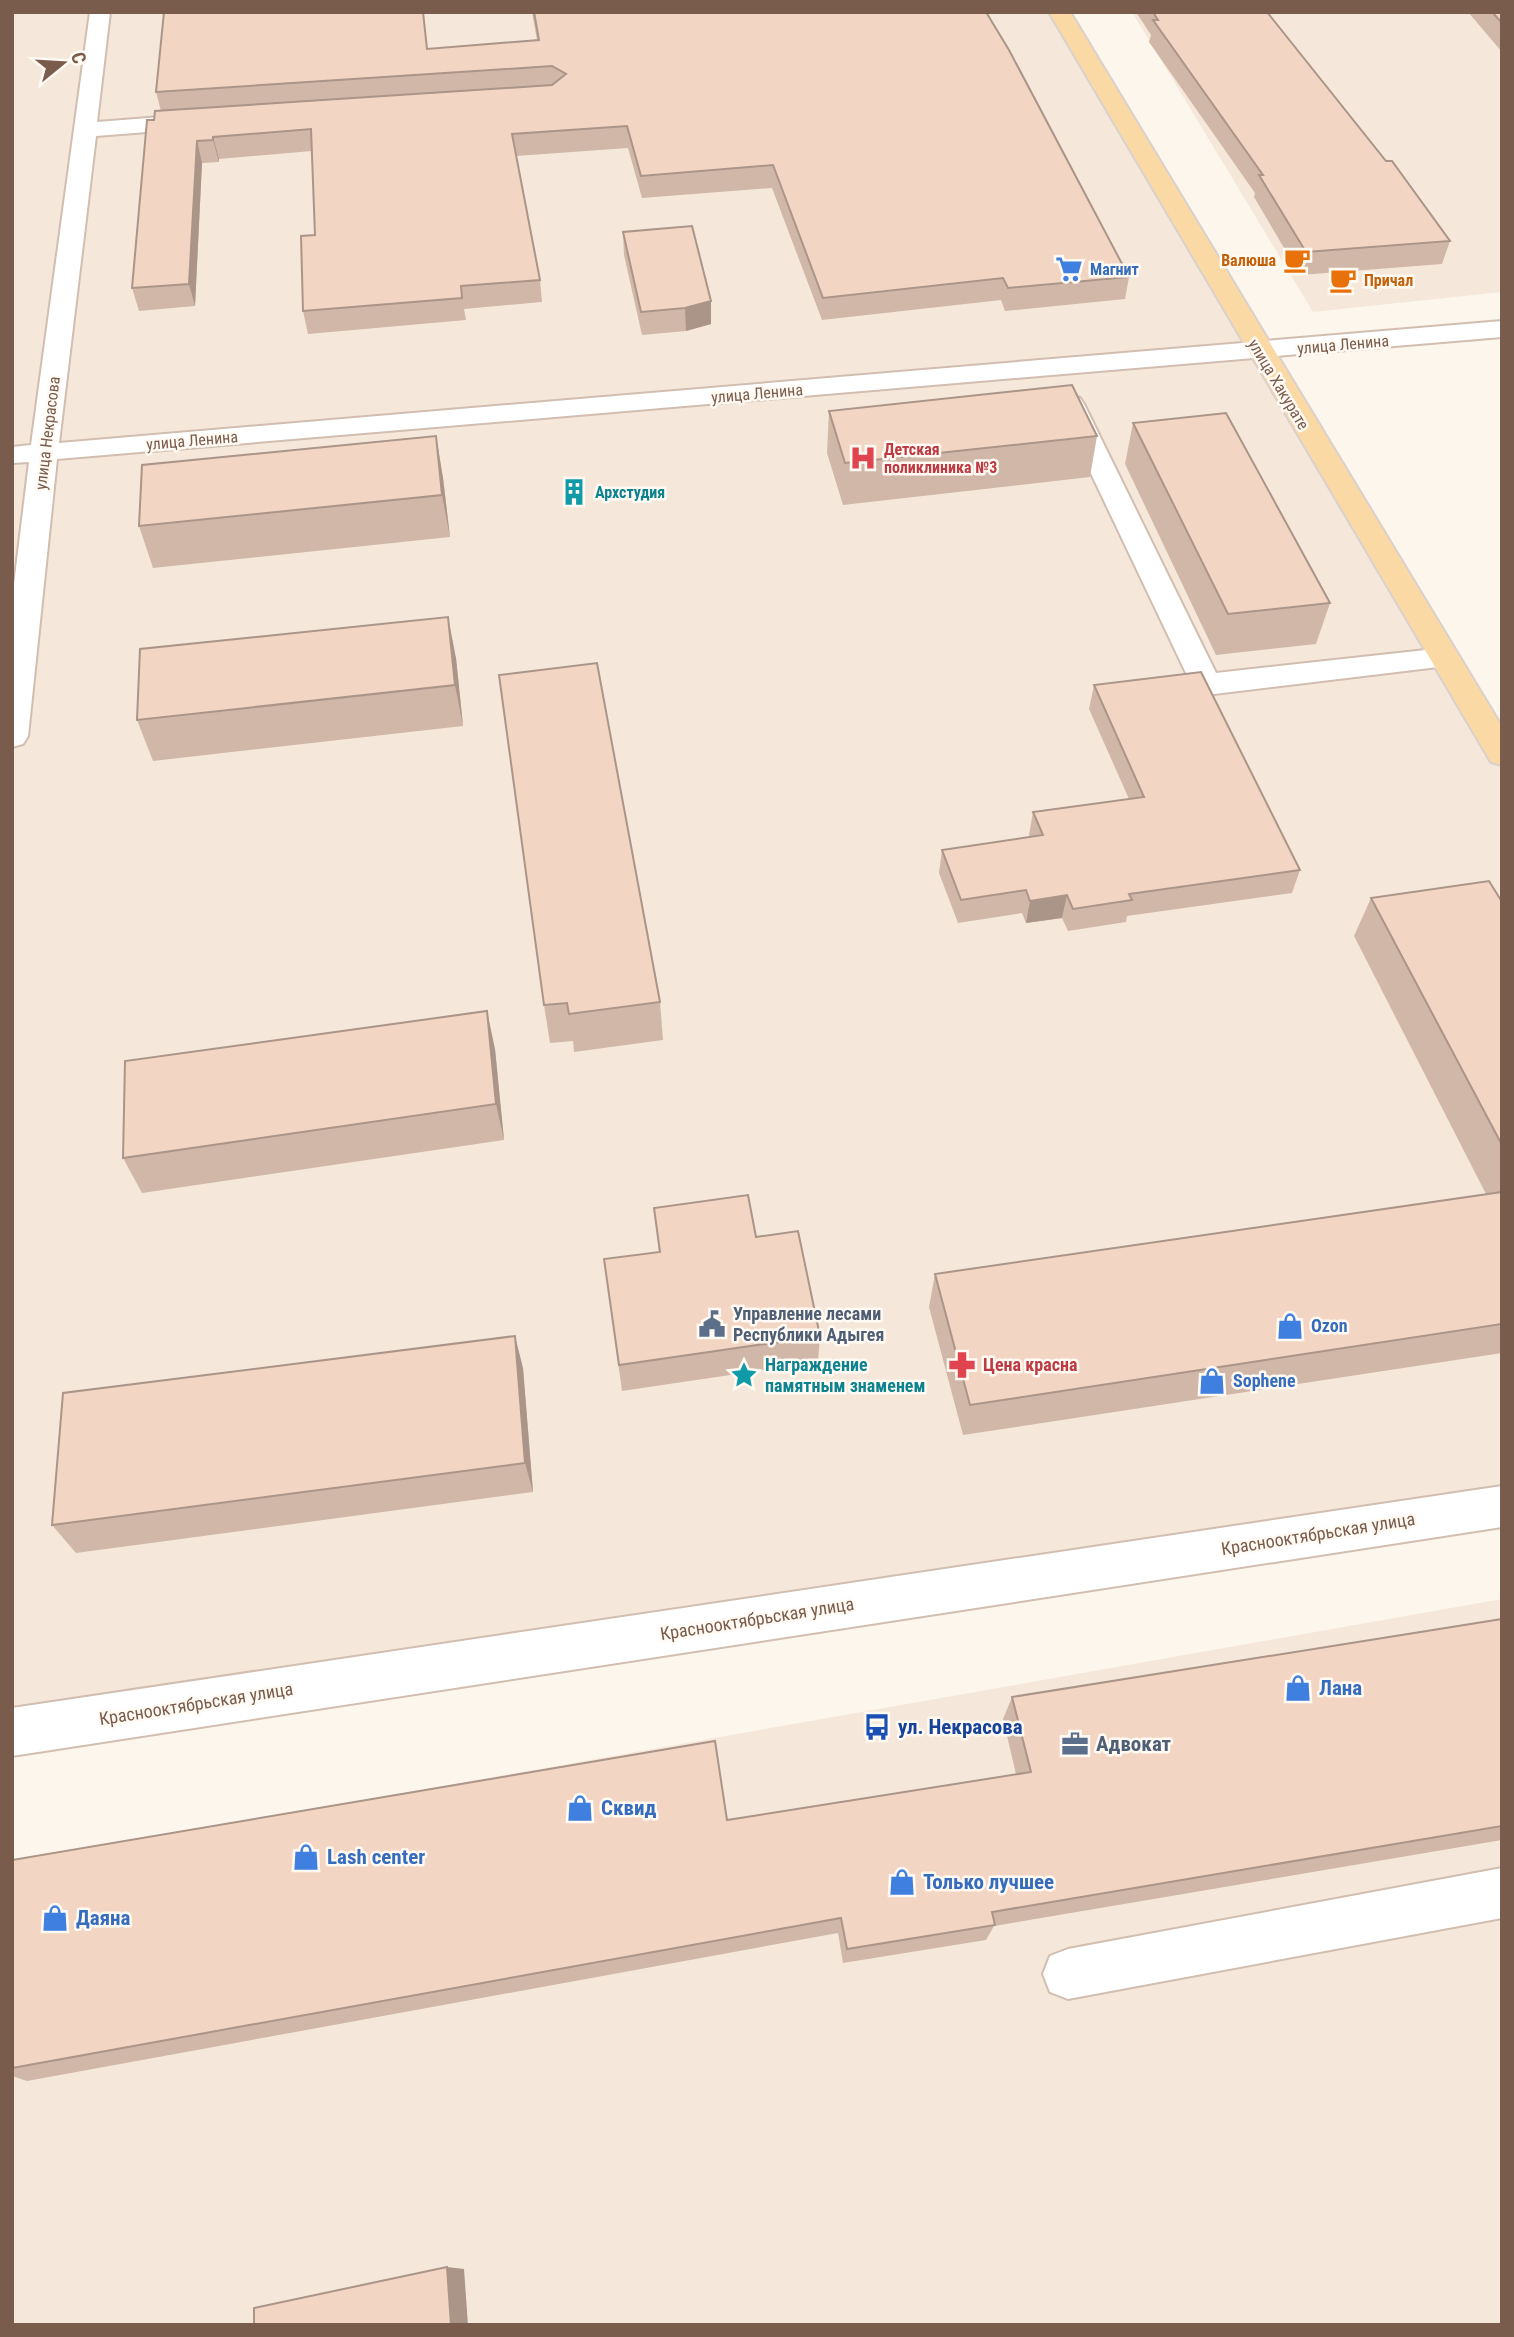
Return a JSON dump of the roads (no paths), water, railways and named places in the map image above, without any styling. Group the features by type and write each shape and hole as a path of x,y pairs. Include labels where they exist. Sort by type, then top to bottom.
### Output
{"main road":[{"name":"улица Хакурате","path":"1059,12 1502,754"}],"street":[{"name":"улица Некрасова","path":"12,736 44,452 100,12"},
{"path":"85,130 221,119"},
{"name":"улица Ленина","path":"12,454 1502,329"},
{"path":"1054,368 1206,685 1444,658"},
{"name":"Краснооктябрьская улица","path":"12,1732 1502,1506"},
{"path":"1068,1974 1502,1893"}],"place":[{"name":"Валюша","path":"1297,260"},
{"name":"Магнит","path":"1069,269"},
{"name":"Причал","path":"1343,280"},
{"name":"Детская поликлиника №3","path":"863,458"},
{"name":"Архстудия","path":"574,492"},
{"name":"Управление лесами Республики Адыгея","path":"712,1324"},
{"name":"Ozon","path":"1290,1326"},
{"name":"Цена красна","path":"962,1365"},
{"name":"Награждение памятным знаменем","path":"744,1375"},
{"name":"Sophene","path":"1212,1381"},
{"name":"Лана","path":"1298,1688"},
{"name":"ул. Некрасова","path":"877,1727"},
{"name":"Адвокат","path":"1075,1744"},
{"name":"Сквид","path":"580,1808"},
{"name":"Lash center","path":"306,1857"},
{"name":"Только лучшее","path":"902,1882"},
{"name":"Даяна","path":"55,1918"}]}
